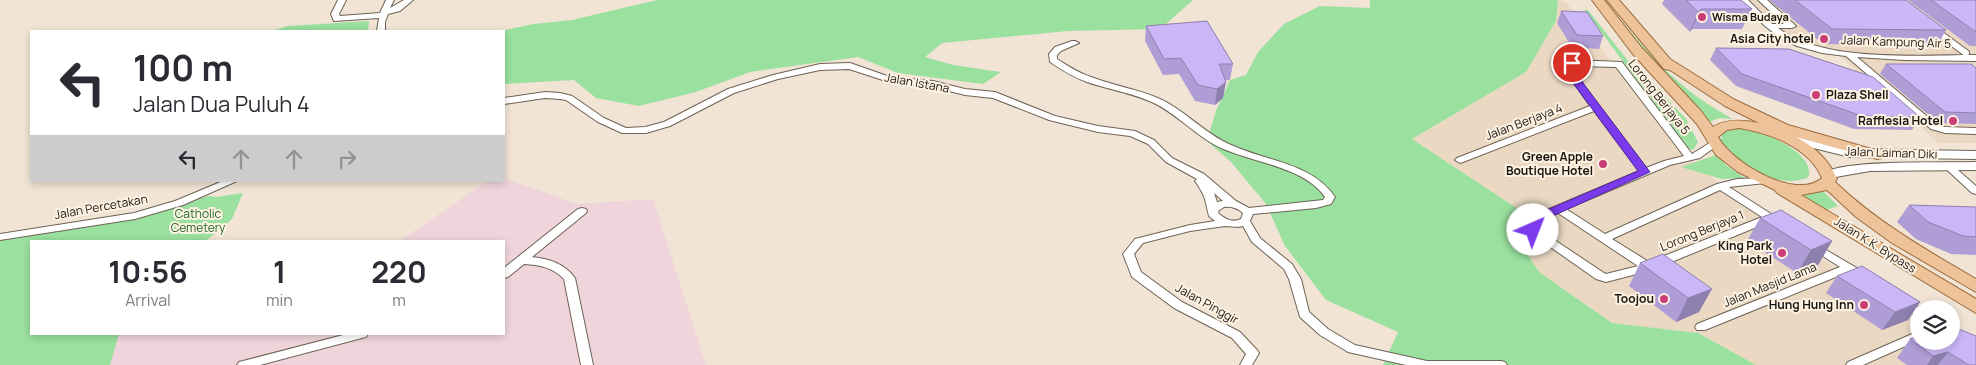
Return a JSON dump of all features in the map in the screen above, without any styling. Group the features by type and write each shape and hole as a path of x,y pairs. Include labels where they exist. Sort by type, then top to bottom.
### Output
{"main road":[{"name":"Jalan K.K. Bypass","path":"1598,0 1641,55 1702,121 1713,140 1733,162 1767,183 1816,209 1976,307"},
{"path":"1613,0 1662,60 1714,102 1764,128"},
{"path":"1662,60 1680,69 1731,104 1765,120 1826,142 1877,155"},
{"path":"1713,140 1718,129 1729,126 1764,128"},
{"name":"Jalan K.K. Bypass","path":"1764,128 1779,134 1814,155 1846,202 1885,232 1976,286"},
{"path":"1767,183 1805,190 1829,178"}],"street":[{"path":"342,0 335,14 337,18 383,14 397,9 408,0"},
{"path":"379,30 383,14 390,0"},
{"path":"1743,0 1782,36 1816,49 1976,53"},
{"path":"1762,0 1792,26 1772,26"},
{"path":"1928,25 1966,53"},
{"name":"Jalan Pinggir","path":"1075,43 1058,48 1053,54 1053,60 1075,75 1159,102 1209,139 1306,176 1328,190 1330,197 1327,202 1246,216 1238,224 1190,228 1139,241 1128,254 1136,274 1178,305 1236,336 1252,353 1246,365"},
{"name":"Jalan Kampung Air 5","path":"1816,49 1848,54 1976,58"},
{"path":"1848,54 1930,124 1945,130 1976,131"},
{"name":"Lorong Berjaya 5","path":"1596,107 1578,83 1572,63 1619,64 1690,158"},
{"name":"Jalan Istana","path":"505,101 545,95 560,96 569,98 601,120 625,131 646,130 667,124 710,101 740,88 820,67 850,66 889,79 933,84 965,92 995,95 1059,120 1098,129 1132,133 1146,140 1169,160 1200,176 1246,216"},
{"path":"1596,107 1644,172"},
{"name":"Jalan Berjaya 4","path":"1460,160 1596,107"},
{"name":"Jalan Laiman Diki","path":"1779,134 1828,149 1877,155 1976,155"},
{"path":"1559,209 1667,163 1690,158 1713,140"},
{"path":"1948,166 1976,191"},
{"name":"Jalan Laiman Diki","path":"1829,178 1870,167 1976,166"},
{"path":"1194,174 1209,193 1216,219 1256,240 1288,267 1295,279 1304,314 1324,332 1352,349 1427,365 1501,365"},
{"name":"Jalan Percetakan","path":"0,236 134,216 179,203 230,182"},
{"path":"1605,238 1721,186 1737,182 1767,183"},
{"path":"1721,186 1786,228"},
{"name":"Jalan Pinggir","path":"1190,228 1222,204 1234,204"},
{"path":"1559,209 1648,267"},
{"name":"Lorong Berjaya 1","path":"1559,209 1539,217 1533,225 1533,230 1600,276 1614,277 1648,267 1770,218"},
{"path":"505,273 582,211"},
{"path":"1246,216 1256,240"},
{"path":"1802,238 1872,283"},
{"path":"522,260 552,263 569,278 587,365"},
{"name":"Jalan Masjid Lama","path":"1701,327 1848,268"},
{"path":"1895,298 1910,307"},
{"path":"243,365 358,335"},
{"path":"1852,365 1910,339"}],"shaded area":[{"path":"1558,0 1566,2 1679,150 1772,227 1910,316 1910,350 1940,350 1976,365 1756,365 1698,333 1612,323 1539,272 1512,232 1524,213 1412,139 1526,72 1556,21"},
{"path":"1748,0 1976,0 1976,143 1938,143 1838,54 1825,52 1787,35"},
{"path":"505,178 577,204 653,199 706,365 110,365 119,335 505,335 505,240 400,240 487,182 505,182"}],"green space":[{"path":"657,0 1193,0 1160,29 1068,31 942,43 925,57 953,65 1001,72 983,84 898,73 858,57 750,72 696,92 639,106 596,98 574,80 505,84 505,30 534,24 572,20"},
{"path":"1370,0 1558,0 1556,21 1526,72 1412,139 1524,213 1513,232 1539,272 1612,323 1698,333 1756,365 1383,365 1398,332 1326,300 1285,246 1266,204 1231,162 1207,141 1216,111 1230,80 1246,75 1258,52 1284,24 1320,6 1370,8"},
{"path":"1601,0 1605,0 1662,67 1694,95 1733,119 1720,118 1709,122 1678,91"},
{"path":"1584,9 1588,10 1632,66 1645,75 1686,119 1698,142 1693,150 1688,148 1677,134"},
{"path":"369,21 368,30 275,30 288,26"},
{"path":"1732,129 1753,132 1780,141 1801,156 1807,165 1809,175 1807,178 1795,181 1783,181 1771,178 1748,167 1728,151 1721,141 1722,133"},
{"path":"1716,155 1727,166 1745,178 1722,179 1681,167"},
{"path":"1821,189 1838,206 1826,210 1796,193"},
{"name":"Catholic Cemetery","path":"243,193 232,219 207,240 30,240 30,335 119,335 110,365 0,365 0,240 133,219 208,196 216,197"}],"building":[{"path":"1686,0 1741,0 1752,9 1701,9 1698,12"},
{"path":"1795,0 1906,0 1946,30 1832,29"},
{"path":"1931,0 1976,0 1976,32"},
{"path":"1561,11 1587,12 1603,36 1577,35"},
{"path":"1207,21 1233,64 1219,64 1226,82 1217,89 1198,85 1181,58 1164,59 1146,26"},
{"path":"1716,48 1789,49 1873,77 1920,117 1862,116 1742,74"},
{"path":"1886,64 1971,64 1976,68 1976,113 1945,112"},
{"path":"1909,205 1976,207 1976,237 1963,236 1928,222"},
{"path":"1781,210 1832,241 1811,250 1760,218"},
{"path":"1663,254 1712,289 1688,298 1640,263"},
{"path":"1862,266 1917,300 1910,300 1910,306 1895,312 1837,276"},
{"path":"1960,330 1976,336 1976,365 1969,365 1948,352 1933,356 1925,350 1960,350"}],"place":[{"name":"Wisma Budaya","path":"1702,17"},
{"name":"Asia City hotel","path":"1824,39"},
{"name":"Plaza Shell","path":"1816,95"},
{"name":"Rafflesia Hotel","path":"1953,121"},
{"name":"Green Apple Boutique Hotel","path":"1603,164"},
{"name":"King Park Hotel","path":"1782,253"},
{"name":"Toojou","path":"1664,299"},
{"name":"Hung Hung Inn","path":"1864,305"}],"route":[{"path":"1533,230 1533,225 1539,217 1644,172 1578,83 1572,63"}]}
